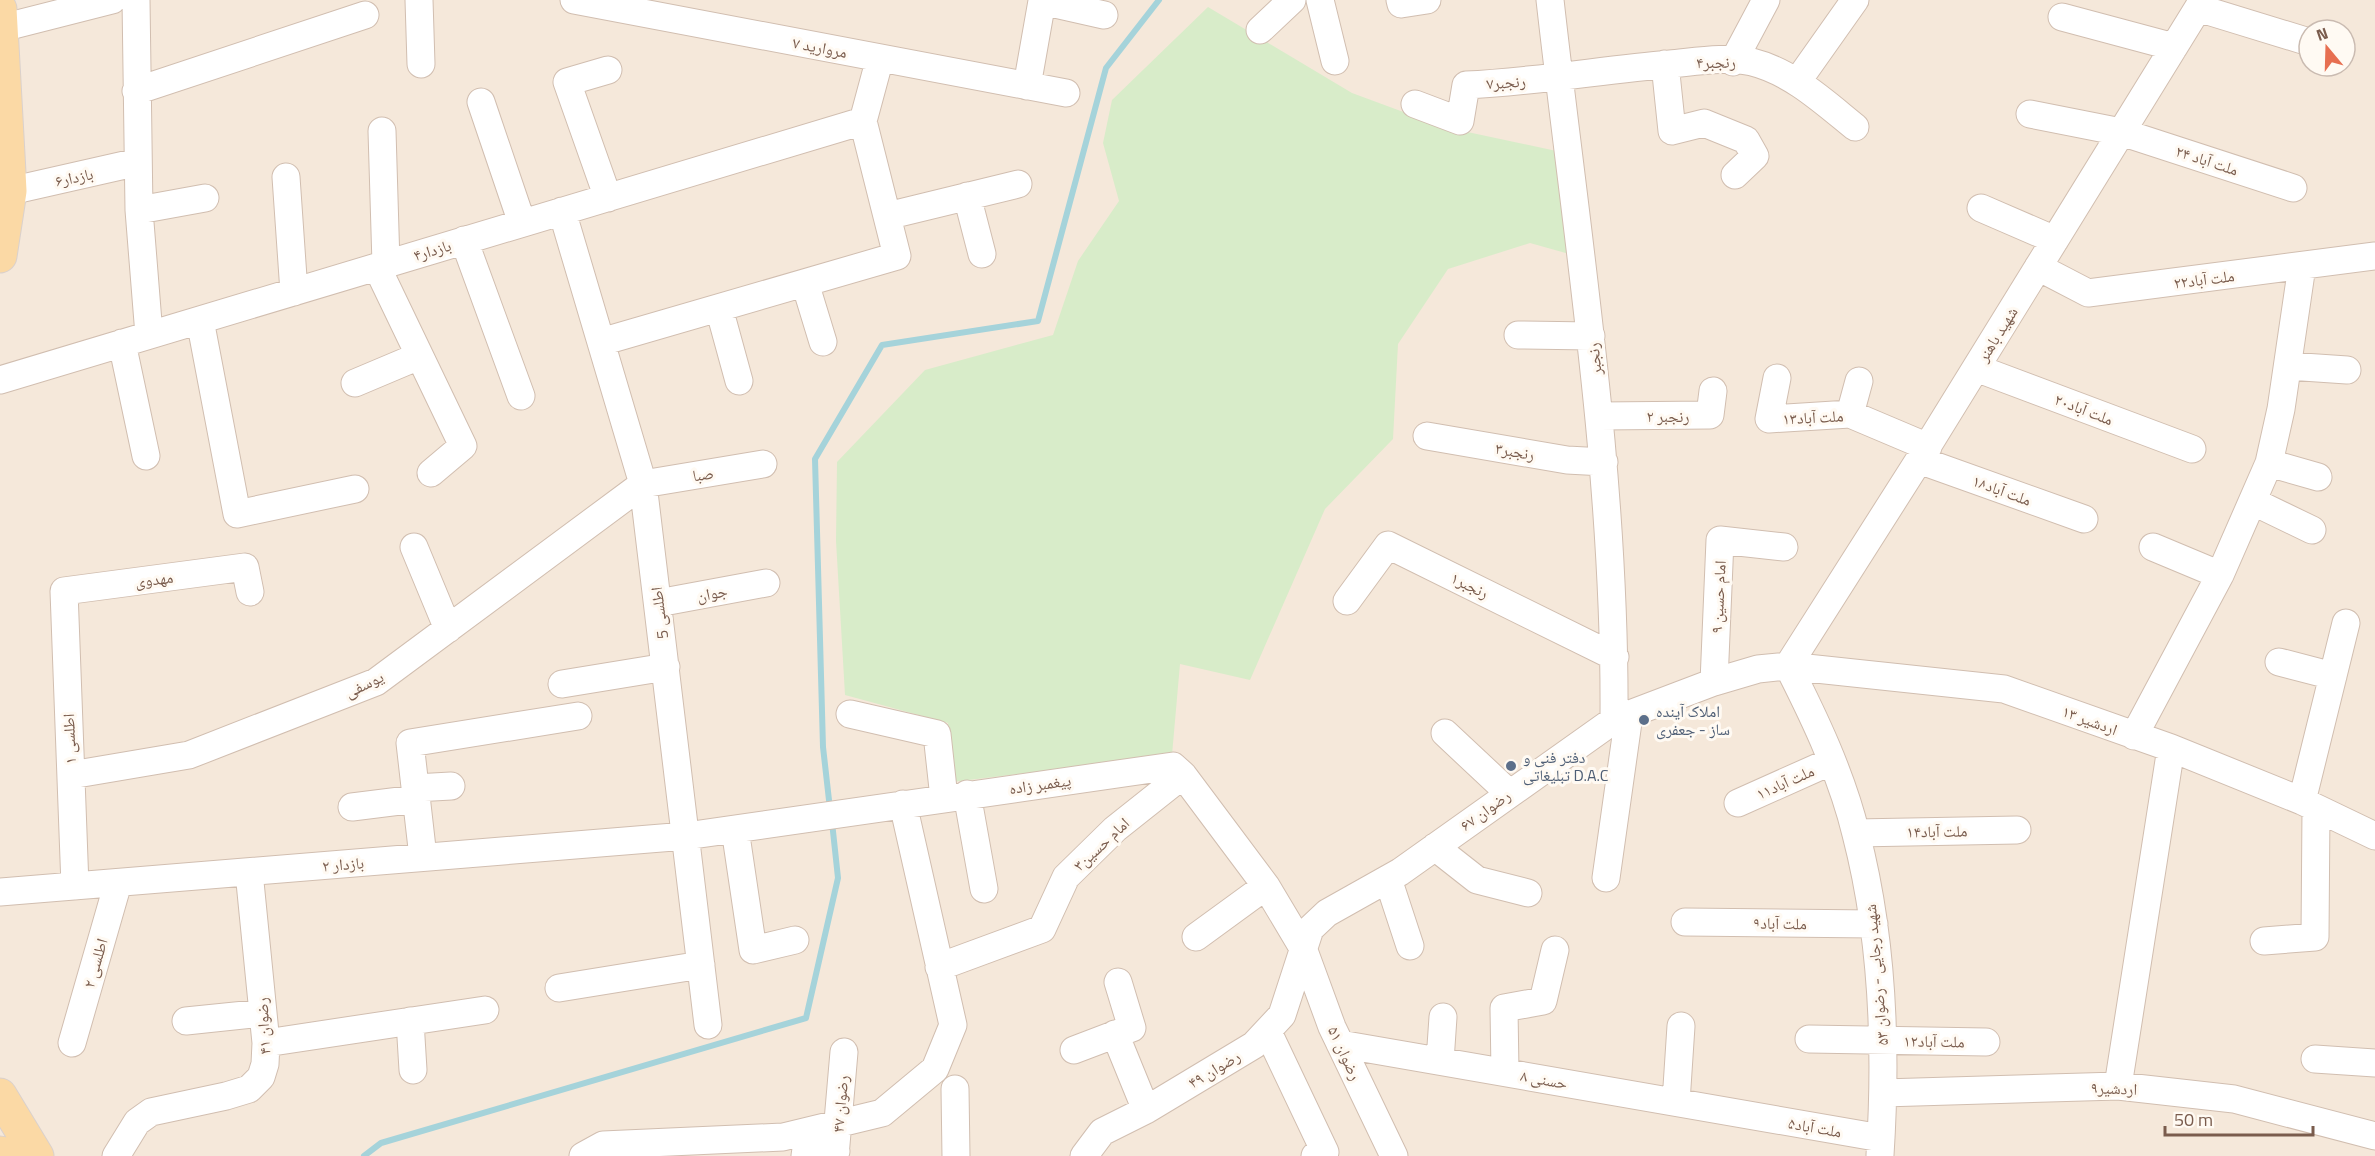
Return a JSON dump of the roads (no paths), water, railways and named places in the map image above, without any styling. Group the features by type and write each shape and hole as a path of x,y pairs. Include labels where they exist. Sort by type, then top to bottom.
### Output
{"main road":[{"path":"0,256 10,191 1,18"},
{"path":"0,1095 37,1156"},
{"path":"0,1153 14,1156"}],"street":[{"path":"1,18 112,0"},
{"path":"136,0 139,210 149,335"},
{"path":"419,0 421,64"},
{"name":"مروارید ۷","path":"574,0 1066,93"},
{"path":"1260,30 1292,0"},
{"path":"1320,0 1335,61"},
{"path":"1400,0 1401,4 1427,0"},
{"name":"رنجبر","path":"1550,0 1600,416 1615,657 1622,717 1606,878"},
{"path":"1733,62 1766,0"},
{"path":"1797,82 1855,0"},
{"path":"1027,86 1042,2 1104,15"},
{"path":"2200,4 2297,38"},
{"name":"شهید باهنر","path":"1788,666 1923,454 2200,4"},
{"path":"136,91 365,15"},
{"path":"2062,17 2174,47"},
{"path":"601,342 897,256 863,121 880,58"},
{"name":"رنجبر۴","path":"1558,75 1665,64 1751,62 1797,82 1855,127"},
{"path":"1665,64 1672,131 1704,123 1746,140 1755,156 1735,175"},
{"path":"608,70 567,82 608,198"},
{"name":"رنجبر۷","path":"1415,104 1460,121 1466,85 1524,82 1558,75"},
{"path":"481,102 522,223"},
{"name":"ملت آباد ۲۴","path":"2030,114 2121,132 2293,188"},
{"name":"بازدار۴","path":"0,380 863,121"},
{"path":"382,131 382,265 419,356 463,446 431,473"},
{"name":"بازدار۶","path":"10,191 138,162"},
{"path":"286,177 294,291"},
{"path":"887,216 1017,184"},
{"path":"967,196 982,254"},
{"path":"139,210 205,198"},
{"path":"1981,208 2055,240"},
{"name":"اطلسی 5","path":"562,211 644,484 708,1025"},
{"path":"464,240 521,396"},
{"name":"ملت آباد۲۲","path":"2038,267 2088,293 2375,256"},
{"path":"2134,736 2220,575 2269,463 2288,366 2302,266"},
{"path":"805,283 823,342"},
{"path":"719,308 739,381"},
{"path":"200,320 237,514 355,489"},
{"path":"1518,335 1591,336"},
{"path":"122,343 146,456"},
{"path":"355,383 419,356"},
{"path":"2288,366 2347,370"},
{"name":"ملت آباد۲۰","path":"1976,368 2192,449"},
{"name":"ملت آباد۱۳","path":"1777,378 1769,419 1850,414 1923,454"},
{"path":"1850,414 1859,381"},
{"name":"رنجبر ۲","path":"1600,416 1710,415 1713,390"},
{"name":"رنجبر۳","path":"1427,436 1567,460 1604,462"},
{"name":"ملت آباد۱۸","path":"1923,454 2084,519"},
{"path":"2269,463 2318,477"},
{"name":"صبا","path":"644,484 763,464"},
{"name":"یوسفی","path":"71,775 189,754 376,682 644,484"},
{"path":"2253,502 2312,530"},
{"name":"امام حسین ۹","path":"1714,682 1720,540 1784,547"},
{"name":"رنجبر۱","path":"1347,601 1388,544 1615,657"},
{"path":"414,547 448,629"},
{"path":"2153,547 2220,575"},
{"name":"مهدوی","path":"64,591 247,580"},
{"name":"جوان","path":"658,603 766,583"},
{"name":"اطلسی ۱","path":"64,591 75,886"},
{"path":"2264,941 2315,937 2309,805 2333,676 2346,623"},
{"path":"2279,662 2333,676"},
{"name":"رضوان ۶۷","path":"1303,948 1310,929 1327,913 1388,879 1509,793 1622,717 1714,682 1768,666 1788,666"},
{"name":"اردشیر ۱۳","path":"1788,666 1987,685 2171,748 2309,805 2375,836"},
{"name":"شهید رجایی - رضوان ۵۳","path":"1788,666 1799,684 1832,761 1856,833 1874,924 1883,1040 1884,1093 1881,1147"},
{"path":"562,684 666,667"},
{"path":"850,714 937,734 984,889"},
{"path":"423,858 410,743 578,716"},
{"path":"1445,733 1509,793"},
{"path":"2118,1086 2171,748"},
{"name":"ملت آباد۱۱","path":"1738,803 1832,761"},
{"name":"پیغمبر زاده","path":"686,836 1173,766 1183,775"},
{"path":"1183,775 1266,886 1303,948"},
{"name":"امام حسین۳","path":"939,967 1042,929 1066,878 1115,830 1183,775"},
{"path":"352,807 451,786"},
{"path":"583,1156 603,1145 783,1137 882,1113 935,1069 953,1026 903,804"},
{"path":"735,829 753,950 795,940"},
{"name":"ملت آباد۱۴","path":"1856,833 2017,830"},
{"name":"بازدار ۲","path":"0,892 686,836"},
{"path":"1435,847 1477,880 1528,893"},
{"name":"رضوان ۴۱","path":"116,1156 137,1122 151,1112 249,1089 261,1077 265,1064 266,1042 249,872"},
{"path":"1388,879 1410,946"},
{"name":"اطلسی ۲","path":"72,1043 118,882"},
{"path":"1197,937 1266,886"},
{"name":"ملت آباد۹","path":"1685,922 1874,924"},
{"name":"رضوان ۴۹","path":"1084,1156 1102,1132 1146,1110 1254,1045 1268,1032 1282,1015 1290,998 1303,948"},
{"name":"رضوان ۵۱","path":"1303,948 1340,1044 1394,1156"},
{"path":"1505,1072 1504,1008 1543,1001 1555,950"},
{"path":"559,988 701,965"},
{"path":"1074,1050 1132,1028 1118,982"},
{"path":"266,1042 485,1010"},
{"path":"186,1021 263,1013"},
{"path":"1440,1061 1443,1017"},
{"path":"410,1021 413,1070"},
{"path":"1676,1102 1681,1026"},
{"path":"1268,1032 1325,1152 1316,1156"},
{"path":"1115,1034 1146,1110"},
{"name":"ملت آباد۱۲","path":"1809,1039 1986,1042"},
{"name":"حسنی ۸","path":"1340,1044 1748,1115"},
{"name":"رضوان ۴۷","path":"836,1154 844,1052"},
{"path":"2315,1059 2375,1063"},
{"name":"اردشیر۹","path":"1884,1093 2118,1086 2234,1099 2375,1136"},
{"path":"955,1089 956,1156"},
{"name":"ملت آباد۵","path":"1748,1115 1881,1147"},
{"path":"805,1156 806,1149 836,1154"}],"waterway":[{"path":"830,809 823,747 815,459 882,345 1038,321 1106,68 1159,0"},
{"path":"364,1156 381,1143 806,1018 838,878 832,822"}],"place":[{"name":"املاک آینده ساز - جعفری","path":"1644,720"},
{"name":"دفتر فنی و تبلیغاتی D.A.C","path":"1511,766"}]}
